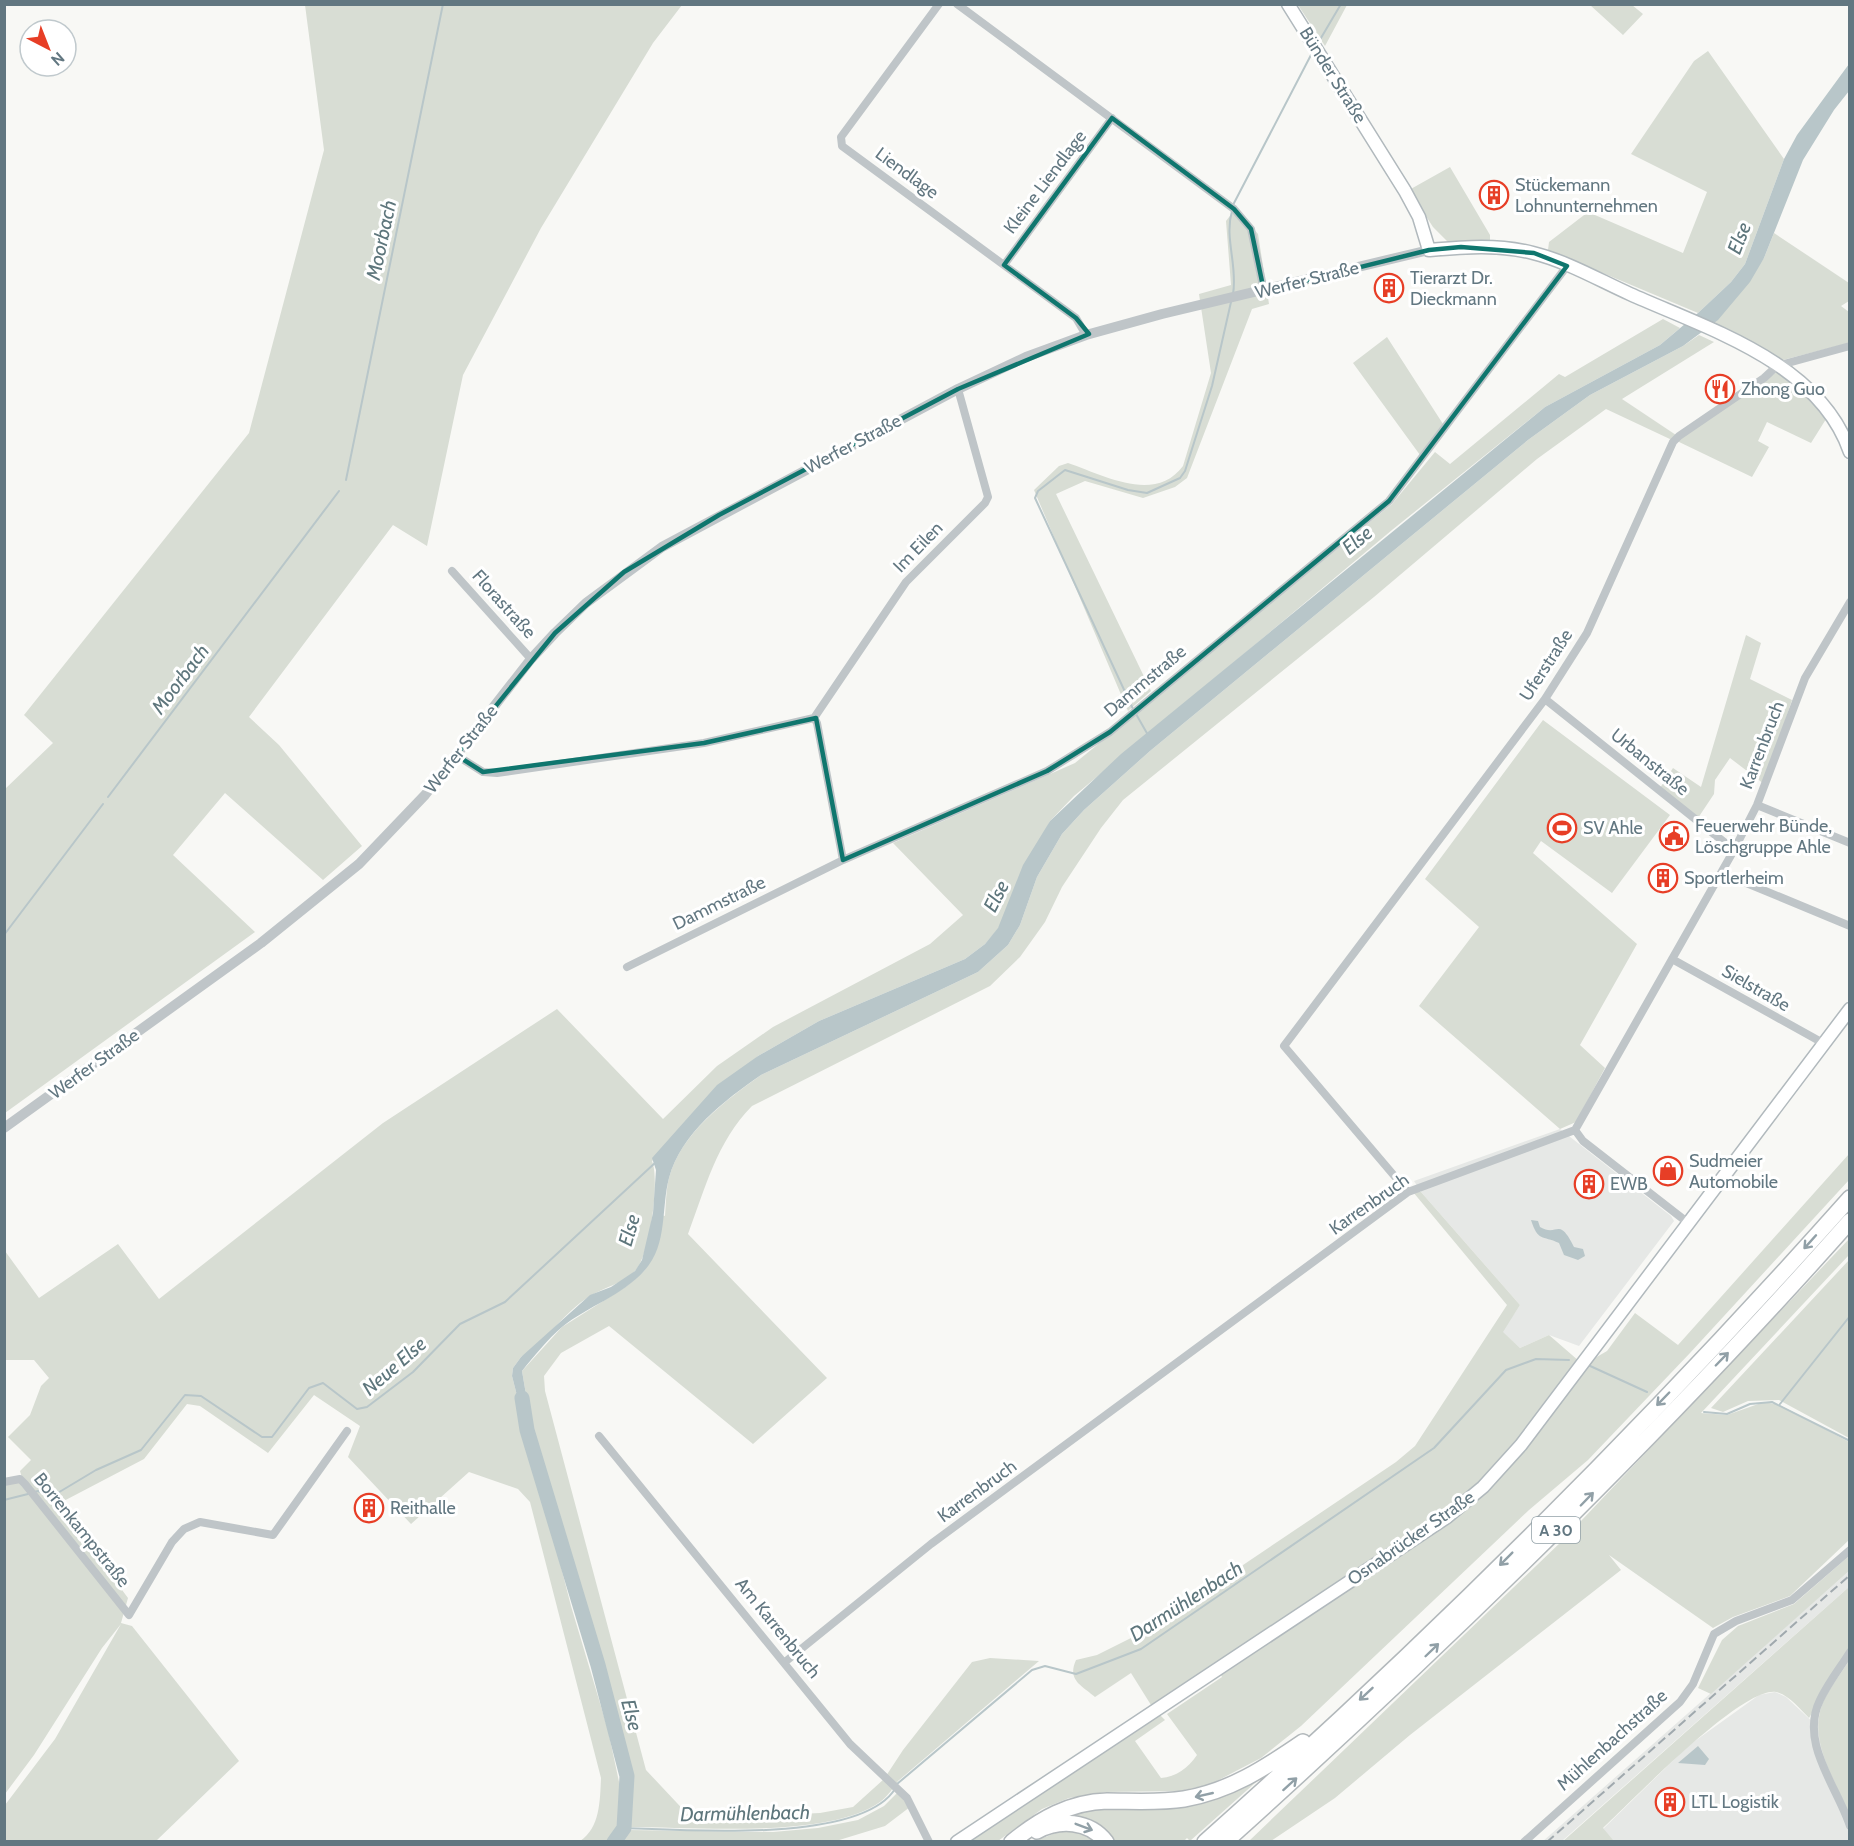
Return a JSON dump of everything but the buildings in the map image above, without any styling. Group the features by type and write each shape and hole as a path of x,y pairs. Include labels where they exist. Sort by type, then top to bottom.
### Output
{"highway":[{"name":"A 30","path":"1205,1842 1345,1714 1578,1488 1728,1332 1850,1198"},
{"name":"A 30","path":"1225,1842 1379,1702 1553,1534 1738,1342 1850,1221"},
{"path":"1012,1842 1050,1815 1072,1807 1103,1801 1182,1799 1212,1793 1264,1768 1345,1714"},
{"path":"1022,1842 1045,1827 1062,1823 1078,1824 1092,1829 1106,1842"}],"main road":[{"name":"Bünder Straße","path":"1288,4 1378,146 1419,217 1429,250"},
{"name":"Werfer Straße","path":"1429,250 1488,246 1534,253 1680,316 1777,366 1808,389 1824,405 1845,438 1850,452"},
{"name":"Osnabrücker Straße","path":"957,1842 1470,1499 1510,1458 1850,1009"}],"street":[{"name":"Liendlage","path":"939,4 841,137 842,146 1076,318 1086,334"},
{"path":"957,4 1234,209 1251,230 1264,291"},
{"name":"Kleine Liendlage","path":"1004,265 1112,118"},
{"name":"Werfer Straße","path":"4,1128 324,894 390,833 456,755 531,660 586,603 662,547 958,388 1026,357 1086,334 1429,250"},
{"name":"Dammstraße","path":"627,967 843,860 1047,771 1110,732 1389,501 1567,266"},
{"name":"Uferstraße","path":"1408,1192 1284,1046 1545,699 1587,633 1673,442 1678,436 1764,378 1777,366 1850,346"},
{"name":"Im Eilen","path":"814,718 906,582 985,503 988,497 958,388"},
{"name":"Florastraße","path":"452,572 531,660"},
{"name":"Karrenbruch","path":"785,1662 931,1544 1408,1192 1575,1130 1734,850 1757,805 1805,678 1850,602"},
{"name":"Urbanstraße","path":"1545,699 1734,850"},
{"path":"456,755 483,772 497,773 704,743 814,718 817,723 843,860"},
{"path":"1757,805 1850,843"},
{"path":"1722,873 1850,926"},
{"name":"Sielstraße","path":"1672,959 1823,1043"},
{"path":"1575,1130 1583,1141 1688,1222"},
{"name":"Borrenkampstraße","path":"4,1482 20,1479 129,1615 172,1542 184,1529 200,1522 273,1535 347,1431"},
{"name":"Am Karrenbruch","path":"599,1436 850,1744 912,1805 929,1842"},
{"name":"Mühlenbachstraße","path":"1524,1842 1680,1702 1693,1684 1714,1634 1736,1621 1792,1600 1850,1550"},
{"path":"1850,1652 1819,1701 1812,1726 1812,1737 1850,1826"}],"highlighted area":[{"path":"1112,118 1234,209 1251,229 1264,291 1429,250 1461,247 1534,253 1567,266 1389,501 1110,732 1047,771 843,860 816,718 704,743 483,772 456,755 555,633 624,572 719,515 958,389 1089,334 1076,318 1004,265"}],"shaded area":[{"path":"305,5 682,5 653,43 541,228 463,375 427,546 393,525 249,717 279,745 362,846 323,880 225,793 173,855 255,932 5,1113 5,789 53,743 24,715 249,433 324,150"},
{"path":"1298,5 1347,5 1325,46"},
{"path":"1590,5 1632,5 1643,14 1623,35"},
{"path":"1708,51 1784,159 1745,264 1731,282 1698,313 1548,250 1549,242 1588,212 1683,253 1707,192 1631,154 1694,61"},
{"path":"1849,64 1849,91 1834,110 1803,160 1764,258 1750,282 1718,320 1683,346 1590,395 1528,440 1150,751 1084,810 1062,834 1037,877 1020,925 1008,945 978,972 761,1075 719,1107 694,1132 683,1146 675,1162 669,1178 661,1237 652,1260 645,1270 626,1287 562,1327 522,1371 530,1418 523,1419 512,1376 513,1368 521,1357 590,1295 611,1287 635,1271 642,1260 653,1213 656,1170 652,1158 717,1085 758,1056 819,1021 965,959 985,944 998,928 1023,865 1050,821 1121,754 1545,407 1660,345 1698,313 1731,282 1745,264 1784,159 1797,135"},
{"path":"1450,167 1490,235 1490,243 1448,242 1433,227 1409,190"},
{"path":"1236,208 1258,234 1269,304 1252,309 1187,478 1175,487 1143,498 1085,481 1056,494 1151,691 1128,711 1034,490 1059,466 1068,463 1112,479 1144,485 1158,483 1171,477 1183,466 1211,373 1199,294 1231,285 1226,221"},
{"path":"1774,233 1849,283 1849,301 1841,306 1849,312 1849,343 1779,361 1712,324 1764,258"},
{"path":"1663,319 1680,328 1660,345 1545,407 1392,530 1074,796 1050,821 998,929 985,944 965,959 819,1021 758,1056 652,1161 655,1184 652,1218 645,1250 635,1271 625,1279 595,1293 572,1310 539,1343 521,1357 513,1368 512,1376 571,1606 608,1730 622,1796 618,1827 607,1841 580,1841 592,1829 598,1813 601,1778 530,1502 518,1489 469,1472 411,1524 348,1457 360,1426 314,1395 268,1453 200,1406 187,1404 144,1459 58,1504 128,1598 121,1623 132,1626 239,1761 156,1841 5,1841 5,1805 55,1739 121,1624 102,1648 34,1755 5,1794 5,1485 23,1481 20,1471 31,1460 8,1437 30,1415 41,1386 49,1378 34,1360 5,1360 5,1251 39,1298 118,1244 159,1299 383,1123 557,1009 663,1119 717,1066 773,1027 930,944 963,915 893,843 1075,763 1392,504 1435,452 1450,464 1559,374 1565,377"},
{"path":"1699,335 1714,342 1622,399 1676,435 1672,440 1606,409 1537,459 1374,597 1123,800 1101,828 1062,887 1045,922 1020,957 990,986 752,1106 740,1120 713,1166 688,1234 827,1378 753,1444 609,1326 561,1353 544,1376 545,1391 646,1770 692,1819 820,1813 853,1807 884,1779 903,1750 972,1662 990,1658 1039,1661 898,1781 883,1800 857,1814 828,1822 795,1826 724,1829 630,1827 632,1775 530,1418 522,1371 562,1327 627,1286 645,1270 662,1215 665,1216 668,1183 675,1162 694,1132 719,1107 761,1075 978,972 1008,945 1020,925 1037,877 1062,834 1084,810 1150,751 1528,440 1590,395 1683,346"},
{"path":"1387,337 1443,424 1420,455 1353,363"},
{"path":"1777,372 1801,388 1828,416 1811,443 1767,422 1758,441 1769,447 1752,477 1677,441"},
{"path":"1746,635 1761,643 1750,679 1792,700 1764,784 1730,758 1715,780 1714,794 1698,818 1660,788 1673,768 1701,787"},
{"path":"1543,720 1670,815 1612,893 1541,841 1533,853 1637,944 1580,1045 1605,1068 1576,1122 1560,1129 1419,1006 1479,927 1425,879"},
{"path":"1560,1129 1671,1216 1674,1221 1579,1346 1549,1335 1520,1348 1502,1332 1520,1305 1421,1192 1414,1181"},
{"path":"1849,1154 1849,1180 1588,1460 1529,1510 1301,1726 1261,1758 1211,1784 1180,1791 1106,1792 1069,1798 1042,1809 998,1841 968,1842 1160,1715 1165,1720 1135,1741 1161,1778 1177,1774 1186,1768 1197,1755 1167,1714 1222,1677 1216,1665 1151,1705 1131,1673 1095,1697 1074,1677 1076,1660 1097,1655 1145,1631 1396,1462 1415,1446 1507,1305 1413,1192 1421,1192 1520,1305 1503,1332 1520,1348 1549,1335 1587,1368 1595,1358 1607,1351 1635,1313 1678,1345"},
{"path":"1531,1220 1538,1221 1540,1227 1546,1230 1558,1229 1564,1232 1574,1247 1583,1249 1585,1256 1578,1260 1564,1255 1559,1243 1538,1235"},
{"path":"1849,1239 1849,1255 1701,1413 1727,1415 1764,1402 1780,1405 1849,1442 1849,1540 1790,1596 1733,1617 1713,1628 1609,1555 1621,1570 1410,1735 1335,1798 1271,1841 1249,1841 1562,1541"},
{"path":"1849,1260 1849,1438 1779,1400 1748,1401 1723,1412 1711,1408"},
{"path":"1849,1556 1849,1571 1711,1694 1698,1688 1722,1640 1738,1626 1794,1604"},
{"path":"1849,1571 1849,1587 1562,1841 1542,1842"},
{"path":"1849,1587 1849,1648 1809,1718 1781,1694 1776,1692 1760,1695 1738,1707 1687,1748 1603,1828 1614,1841 1562,1842"},
{"path":"1849,1661 1849,1841 1614,1841 1603,1829 1688,1746 1759,1695 1775,1692 1786,1697 1817,1726 1824,1701"},
{"path":"1849,1661 1849,1814 1830,1773 1820,1744 1818,1729 1819,1714 1824,1700"},
{"path":"1698,1746 1709,1759 1705,1765 1678,1763"},
{"path":"1264,1775 1190,1841 1187,1838 1183,1842 1110,1841 1063,1819 1073,1810 1143,1805"},
{"path":"898,1792 910,1807 885,1826 836,1841 619,1842 628,1830 773,1832 818,1828 858,1820 884,1806"},
{"path":"1063,1830 1078,1831 1097,1842 1033,1842"}],"waterway":[{"name":"Moorbach","path":"346,480 443,4"},
{"path":"1318,43 1341,4"},
{"path":"1233,205 1312,53"},
{"path":"1232,211 1229,231 1234,273 1233,294"},
{"path":"1133,709 1035,498 1038,491 1065,470 1128,490 1147,493 1180,478 1185,471 1212,386 1231,302"},
{"name":"Moorbach","path":"108,797 339,491"},
{"path":"1136,714 1148,735"},
{"name":"Moorbach","path":"4,935 103,804"},
{"name":"Neue Else","path":"34,1492 38,1491 51,1497 96,1470 141,1450 185,1395 201,1396 262,1437 272,1437 309,1388 323,1383 357,1409 367,1407 413,1372 460,1324 505,1302 656,1162"},
{"path":"1780,1404 1850,1316"},
{"name":"Darmühlenbach","path":"897,1784 1032,1670 1045,1666 1076,1674 1141,1649 1434,1448 1506,1370 1536,1359 1569,1360"},
{"name":"Darmühlenbach","path":"1588,1365 1647,1392"},
{"name":"Else","path":"522,1398 527,1430 598,1665 627,1776 624,1828 614,1842"},
{"name":"Darmühlenbach","path":"1704,1412 1727,1414 1750,1404 1772,1402 1850,1441"},
{"name":"Neue Else","path":"4,1500 28,1494"},
{"name":"Darmühlenbach","path":"624,1828 727,1831 810,1826 846,1819 876,1807 895,1789"}],"railway":[{"path":"1547,1842 1850,1575"}],"place":[{"name":"Stückemann Lohnunternehmen","path":"1494,195"},
{"name":"Tierarzt Dr. Dieckmann","path":"1389,288"},
{"name":"Zhong Guo","path":"1720,389"},
{"name":"SV Ahle","path":"1562,828"},
{"name":"Feuerwehr Bünde, Löschgruppe Ahle","path":"1674,836"},
{"name":"Sportlerheim","path":"1663,878"},
{"name":"Sudmeier Automobile","path":"1668,1171"},
{"name":"EWB","path":"1589,1184"},
{"name":"Reithalle","path":"369,1508"},
{"name":"LTL Logistik","path":"1670,1802"}]}
